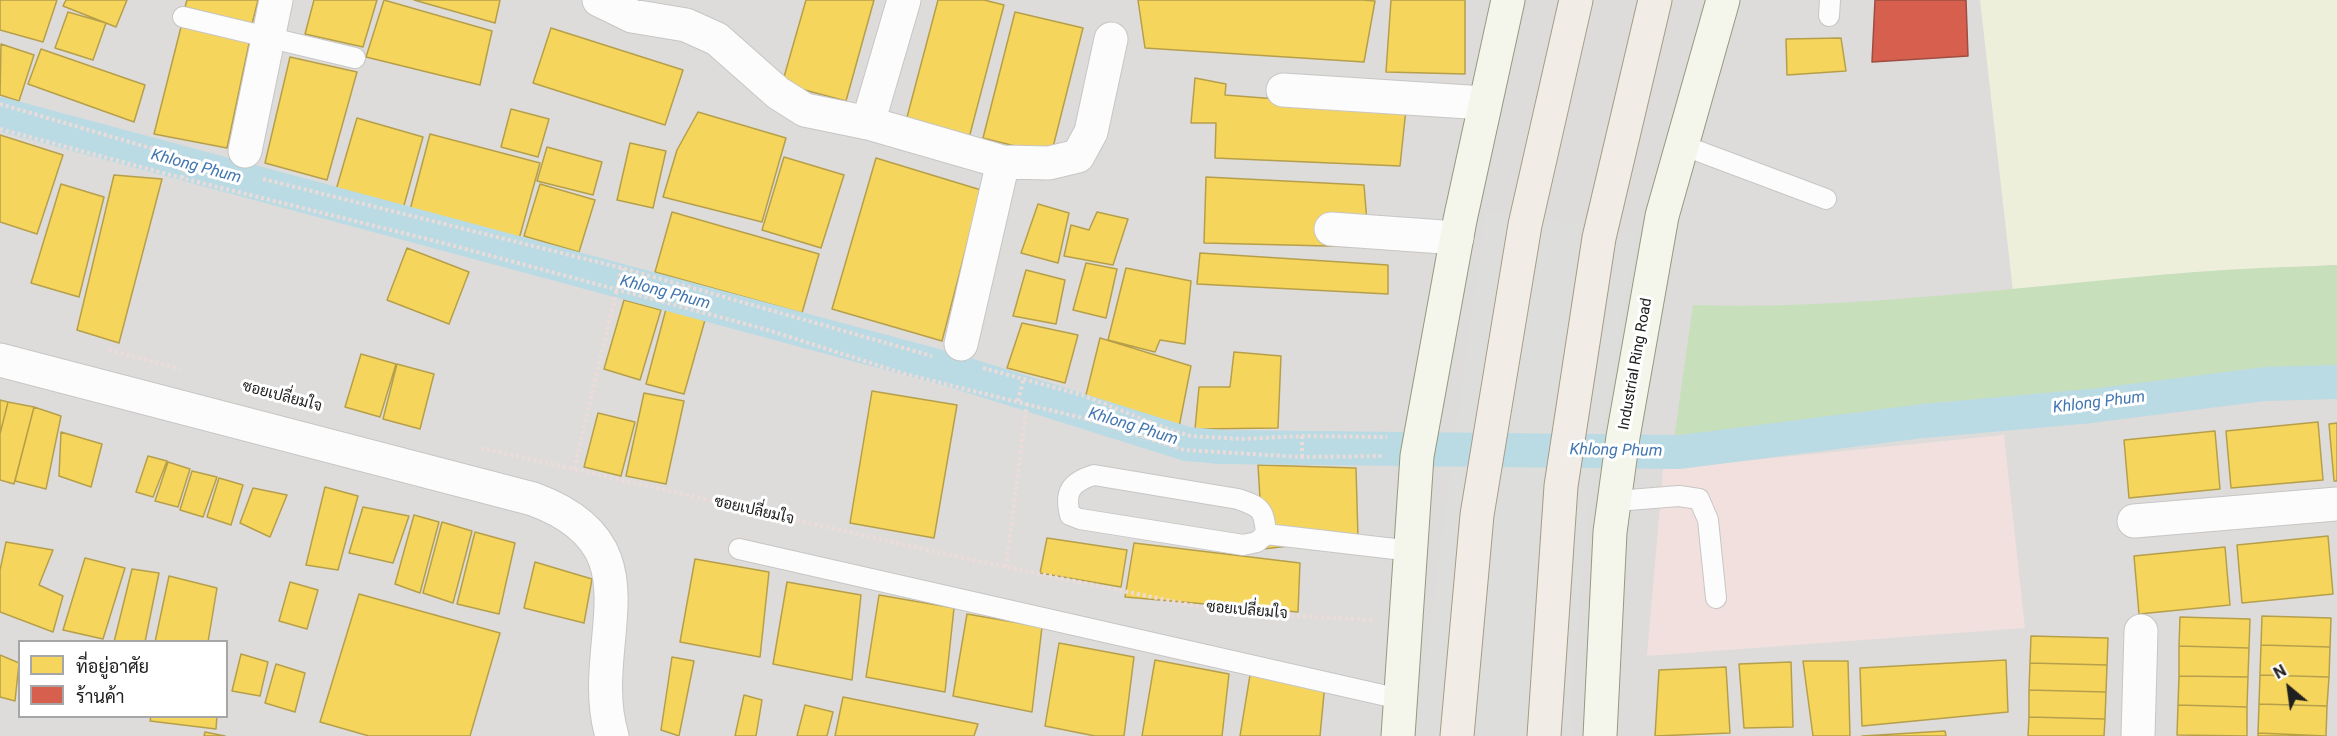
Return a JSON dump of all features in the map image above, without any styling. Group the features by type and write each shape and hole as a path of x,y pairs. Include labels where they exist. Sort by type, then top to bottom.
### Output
{"main road":[{"path":"1398,736 1408,624 1419,447 1457,238 1508,0"},
{"path":"1457,736 1477,515 1525,225 1576,0"},
{"path":"1544,736 1561,486 1599,238 1654,0"},
{"name":"Industrial Ring Road","path":"1600,736 1610,532 1622,447 1662,216 1723,0"}],"street":[{"path":"252,165 267,35 276,0"},
{"path":"599,0 632,16 686,26 717,39 778,93 805,110 868,123 1004,162 1048,163 1078,156 1091,132 1111,39"},
{"path":"868,123 903,0"},
{"path":"1283,90 1484,104"},
{"path":"959,356 1004,162"},
{"path":"1331,229 1457,238"},
{"path":"0,360 304,437 533,499 562,509 597,541 610,572 610,642 605,687 607,720 612,736"},
{"path":"2134,521 2337,504"},
{"path":"2138,736 2141,631"}],"lane":[{"path":"183,17 267,35 356,58"},
{"path":"1682,145 1826,199"},
{"path":"1266,534 1264,515 1256,506 1238,499 1094,475 1082,478 1071,487 1066,501 1070,515 1092,521 1243,545 1257,542 1266,534 1412,551"},
{"path":"1616,501 1679,496 1699,499 1708,520 1716,598"},
{"path":"739,549 1400,699"}],"path":[{"path":"0,104 217,168"},
{"path":"0,129 616,288 768,330 905,374 1094,421 1184,450 1302,457 1419,447"},
{"path":"182,177 187,161"},
{"path":"252,165 622,270 959,356 1082,395 1191,436 1242,439 1302,437 1419,447"},
{"path":"574,469 622,270"},
{"path":"109,350 189,372"},
{"path":"1018,401 1024,377"},
{"path":"1006,567 1027,403"},
{"path":"1302,437 1302,457"},
{"name":"ซอยเปลี่ยมใจ","path":"473,446 1006,567 1225,612 1332,616 1408,624"}],"shaded area":[{"path":"0,0 2337,0 2337,736 0,736"},
{"path":"2004,435 2025,628 1647,656 1663,469"}],"green space":[{"path":"1980,0 2337,0 2337,265 2197,272 2013,291"},
{"path":"2337,265 2337,370 2269,369 2000,407 1674,439 1693,305 1819,304 1945,295 2133,277"}],"pier":[{"path":"1485,211 1637,233 1587,520 1572,694 1573,736 1415,736"}],"building: ที่อยู่อาศัย":[{"path":"0,0 57,0 43,42 0,30"},
{"path":"66,0 127,0 116,27 63,6"},
{"path":"187,0 258,0 252,24 185,7"},
{"path":"314,0 377,0 363,47 305,34"},
{"path":"384,0 492,31 480,85 366,57"},
{"path":"414,0 500,0 495,23"},
{"path":"806,0 874,0 846,101 782,84"},
{"path":"938,0 984,0 1004,5 969,138 906,121"},
{"path":"1138,0 1375,1 1364,62 1145,48"},
{"path":"1391,0 1465,0 1465,74 1386,72"},
{"path":"68,12 106,23 93,60 55,48"},
{"path":"1015,12 1083,28 1051,155 983,138"},
{"path":"181,27 250,39 227,148 154,134"},
{"path":"551,28 683,70 665,125 533,83"},
{"path":"1841,38 1846,71 1787,75 1786,39"},
{"path":"1,44 34,55 19,101 0,95"},
{"path":"41,49 145,85 134,122 28,84"},
{"path":"290,57 357,72 327,180 265,163"},
{"path":"1195,78 1226,84 1225,95 1406,109 1400,166 1215,158 1216,123 1191,123"},
{"path":"511,109 549,119 538,157 501,147"},
{"path":"698,112 786,138 762,222 663,197 677,150"},
{"path":"357,118 423,137 403,209 336,190"},
{"path":"430,134 540,163 519,239 410,210"},
{"path":"0,135 63,155 37,234 0,222"},
{"path":"630,143 666,151 653,208 617,200"},
{"path":"547,147 602,162 593,195 537,181"},
{"path":"784,157 844,175 821,248 762,230"},
{"path":"876,158 981,190 942,341 832,309"},
{"path":"114,175 162,179 119,343 77,330"},
{"path":"1206,177 1364,185 1369,247 1204,243"},
{"path":"61,184 104,197 79,297 31,283"},
{"path":"540,184 595,200 579,252 524,236"},
{"path":"1038,204 1069,213 1058,263 1021,253"},
{"path":"672,212 819,254 802,313 655,272"},
{"path":"1097,212 1128,219 1113,265 1064,256 1071,225 1089,230"},
{"path":"407,248 469,272 449,324 387,300"},
{"path":"1200,253 1388,265 1388,294 1197,284"},
{"path":"1086,263 1117,269 1106,318 1073,310"},
{"path":"1126,268 1191,281 1185,344 1160,340 1155,352 1108,340"},
{"path":"1026,270 1065,280 1056,324 1013,316"},
{"path":"624,300 661,310 640,380 604,369"},
{"path":"666,309 705,320 684,394 646,384"},
{"path":"1022,323 1078,335 1065,383 1007,368"},
{"path":"1100,338 1191,366 1179,427 1084,403"},
{"path":"1234,352 1281,356 1278,428 1195,429 1199,387 1230,387"},
{"path":"361,354 396,364 380,417 345,407"},
{"path":"397,364 434,374 420,429 383,419"},
{"path":"872,391 957,405 934,538 850,523"},
{"path":"644,393 684,401 666,484 626,476"},
{"path":"0,400 8,402 0,434"},
{"path":"8,402 34,407 14,484 0,480 0,434"},
{"path":"34,407 61,416 46,489 15,481"},
{"path":"598,413 635,422 621,476 584,467"},
{"path":"2318,422 2323,480 2231,488 2226,431"},
{"path":"2337,423 2337,481 2334,481 2329,424"},
{"path":"2215,431 2220,489 2129,498 2124,440"},
{"path":"61,432 102,444 91,487 59,476"},
{"path":"148,456 167,461 153,497 136,492"},
{"path":"168,462 190,469 178,507 155,501"},
{"path":"1258,465 1356,468 1358,538 1263,549"},
{"path":"192,471 217,477 203,517 180,510"},
{"path":"219,478 243,485 231,525 207,517"},
{"path":"325,487 358,496 338,570 306,565"},
{"path":"253,488 287,495 270,537 240,523"},
{"path":"363,507 409,516 393,563 349,553"},
{"path":"414,515 439,522 420,593 395,584"},
{"path":"442,522 472,531 453,603 423,593"},
{"path":"475,532 515,543 499,614 457,604"},
{"path":"2328,536 2333,594 2242,603 2237,545"},
{"path":"1047,538 1127,550 1121,587 1040,573"},
{"path":"6,542 53,550 39,585 63,596 53,632 0,612 0,570"},
{"path":"1134,543 1300,563 1298,612 1125,597"},
{"path":"2225,547 2230,605 2139,614 2134,556"},
{"path":"85,558 125,568 103,639 63,630"},
{"path":"695,559 769,572 760,657 680,642"},
{"path":"535,562 592,579 584,623 524,608"},
{"path":"132,569 159,573 145,640 114,640"},
{"path":"169,576 217,588 208,640 155,640"},
{"path":"290,582 318,590 307,629 279,621"},
{"path":"787,582 861,595 852,680 773,664"},
{"path":"359,594 500,633 470,736 369,736 320,722"},
{"path":"879,595 954,608 945,692 866,677"},
{"path":"967,614 1042,627 1032,712 953,696"},
{"path":"2262,616 2331,618 2330,647 2261,645"},
{"path":"2180,617 2250,619 2249,648 2179,646"},
{"path":"2031,636 2108,638 2107,665 2030,663"},
{"path":"1059,643 1134,657 1124,736 1095,736 1045,726"},
{"path":"2261,645 2330,647 2329,677 2260,675"},
{"path":"2179,646 2249,648 2248,677 2179,676"},
{"path":"241,654 268,662 260,696 232,691"},
{"path":"0,655 18,663 18,672 15,701 0,697"},
{"path":"672,657 694,661 679,736 661,730"},
{"path":"1155,660 1229,674 1222,736 1142,736"},
{"path":"2006,660 2008,712 1862,726 1860,668"},
{"path":"1803,661 1848,661 1850,736 1813,736"},
{"path":"1791,662 1793,727 1744,728 1739,664"},
{"path":"2030,663 2107,665 2106,692 2029,690"},
{"path":"276,664 305,673 295,712 265,703"},
{"path":"1726,667 1730,733 1655,736 1659,670"},
{"path":"1251,669 1325,683 1320,736 1240,736"},
{"path":"2260,675 2329,677 2327,706 2259,704"},
{"path":"2179,676 2248,677 2247,707 2178,705"},
{"path":"2029,690 2106,692 2105,719 2029,717"},
{"path":"744,695 762,700 756,736 735,736"},
{"path":"843,697 978,724 974,736 835,736"},
{"path":"2259,704 2327,706 2326,736 2258,733"},
{"path":"805,705 833,712 827,736 797,736"},
{"path":"2178,705 2247,707 2247,736 2177,735"},
{"path":"2029,717 2105,719 2104,736 2028,736"},
{"path":"151,718 217,718 216,729 150,721"},
{"path":"1945,731 1946,736 1862,736"},
{"path":"205,732 225,736 204,736"},
{"path":"2258,733 2326,736 2258,736"}],"building: ร้านค้า":[{"path":"1875,0 1966,0 1968,56 1872,62"}],"waterway":[{"name":"Khlong Phum","path":"0,114 955,371 1187,444 1221,447 1680,452 1923,421 2091,406 2265,384 2337,382"}]}
